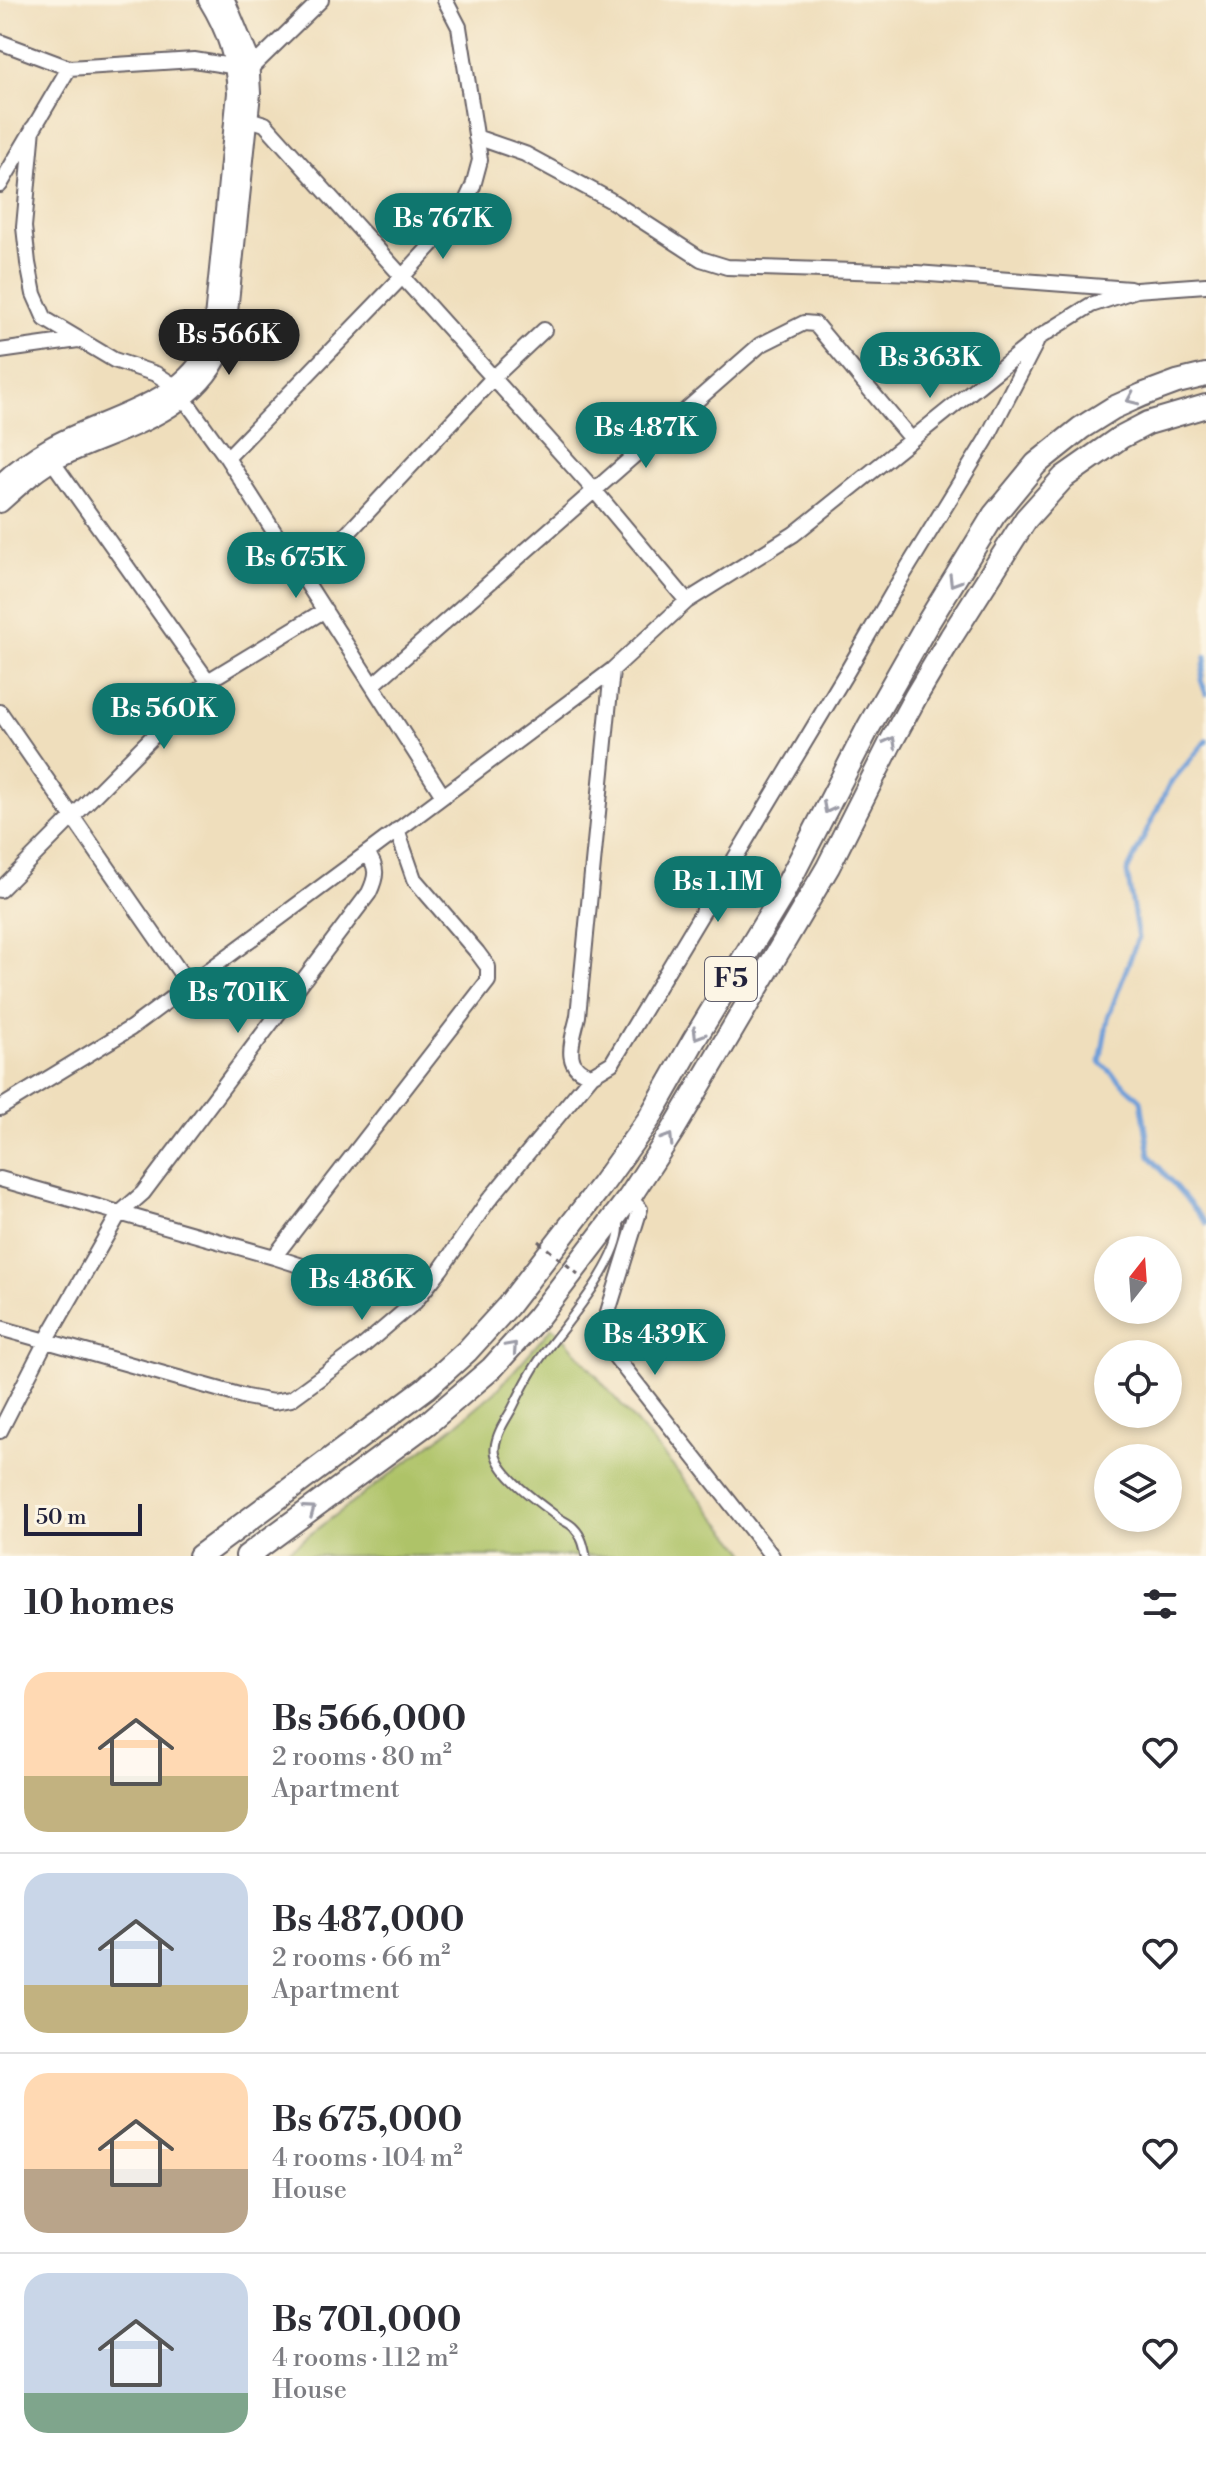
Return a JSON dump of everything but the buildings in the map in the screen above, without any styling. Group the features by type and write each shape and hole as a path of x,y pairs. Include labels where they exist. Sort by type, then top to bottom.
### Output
{"highway":[{"name":"F5","path":"200,1556 245,1520 383,1422 467,1351 508,1306 649,1119 781,897 868,728 994,515 1036,464 1081,428 1113,408 1177,382 1206,375"},
{"name":"F5","path":"247,1556 428,1423 492,1368 538,1317 623,1207 672,1132 828,867 890,744 951,637 1026,519 1064,477 1092,456 1134,430 1173,414 1206,406"},
{"path":"927,624 951,637"},
{"path":"601,1186 623,1207"}],"street":[{"path":"208,0 243,68"},
{"path":"0,484 15,470 179,392 208,345 242,117 237,93 243,68 249,58 225,0"},
{"path":"243,68 321,0"},
{"path":"227,458 460,214 473,186 480,160 459,27 445,0"},
{"path":"0,42 69,68 194,60 243,68"},
{"path":"0,185 69,68"},
{"path":"242,117 265,124 594,490 687,601"},
{"path":"33,128 24,227 34,294 45,319 114,360 156,374 179,392 227,458 443,796"},
{"path":"476,137 525,154 610,200 701,259 727,267 916,273 1136,290 1206,285"},
{"path":"0,1108 131,1028 367,853 612,670 687,601 794,534 1038,338 1091,305 1136,290"},
{"path":"373,685 760,345 804,323 815,324 911,439"},
{"path":"305,579 493,378 544,330"},
{"path":"0,1328 273,1402 291,1399 361,1348 415,1302 488,1201 592,1075 612,1063 986,440 1038,338"},
{"path":"0,351 78,340"},
{"path":"0,503 49,456"},
{"path":"49,456 208,681"},
{"path":"0,890 208,681 325,610"},
{"path":"592,1075 580,1073 573,1065 571,1047 578,1016 612,670"},
{"path":"0,712 189,985"},
{"path":"274,1257 488,981 488,967 414,879 397,830"},
{"path":"0,1431 46,1341 119,1214 143,1193 369,893 376,871 375,863 367,853"},
{"path":"0,1179 274,1257 415,1302"},
{"path":"623,1207 640,1209 608,1312 605,1330 610,1350 772,1556"}],"lane":[{"path":"586,1556 574,1527 528,1494 502,1468 494,1450 526,1380 607,1265 618,1237 623,1207"}],"path":[{"path":"538,1241 578,1274"}],"green space":[{"path":"552,1327 749,1556 281,1556 452,1428 499,1388"}],"waterway":[{"path":"1206,657 1201,680 1206,694"},
{"path":"1206,741 1169,785 1127,872 1138,938 1108,1018 1100,1062 1141,1100 1150,1156 1206,1223"}]}
